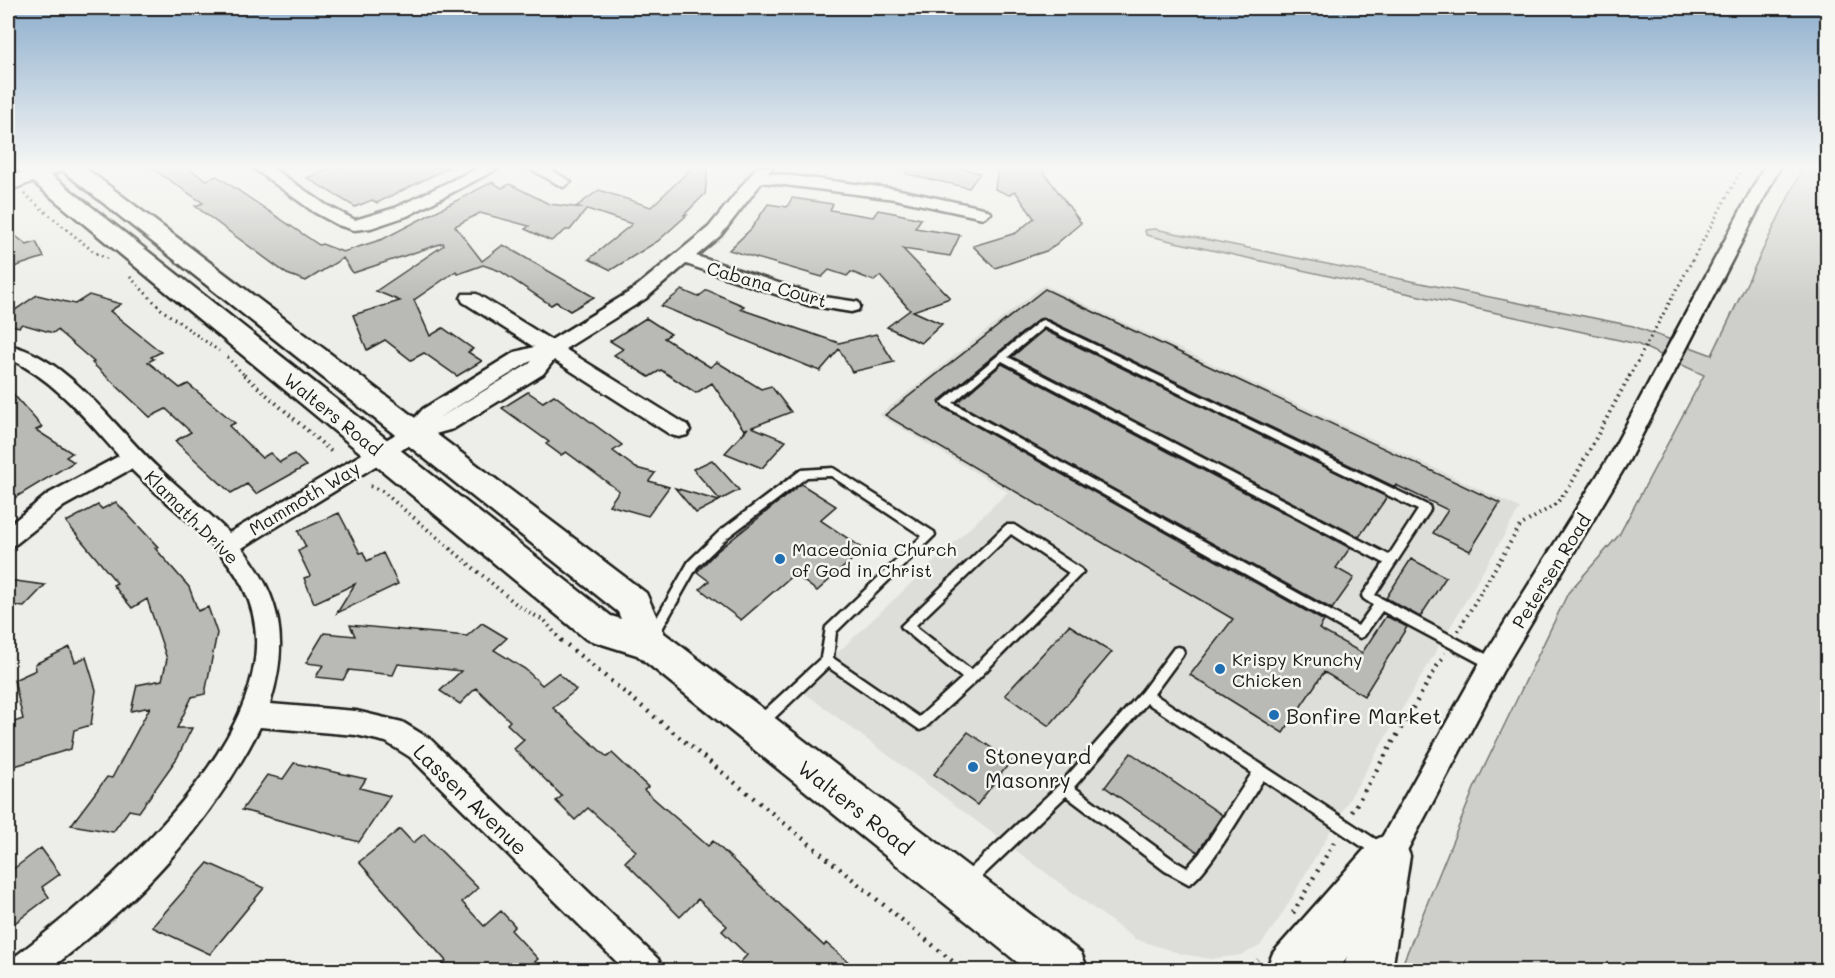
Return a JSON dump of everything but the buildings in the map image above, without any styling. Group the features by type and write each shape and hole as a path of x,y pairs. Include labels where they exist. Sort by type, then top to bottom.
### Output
{"main road":[{"name":"Walters Road","path":"74,213 381,452 599,628 649,643 1064,970"},
{"name":"Walters Road","path":"128,213 633,603 649,643"},
{"path":"1274,965 1388,856"},
{"path":"1368,970 1388,856"}],"street":[{"path":"330,213 356,226 397,213"},
{"name":"Mammoth Way","path":"226,546 414,433 446,424 536,369 553,348 638,295 685,258 715,231 730,213"},
{"name":"Petersen Road","path":"1322,970 1388,856 1493,664 1618,460 1748,213"},
{"name":"Cabana Court","path":"685,258 815,301 851,306"},
{"path":"470,298 553,348 679,430"},
{"name":"Klamath Drive","path":"8,351 40,366 58,380 133,458 226,546 252,581 267,621 266,664 252,716 205,794 148,864 70,935 23,970"},
{"path":"8,538 56,500 133,458"},
{"name":"Lassen Avenue","path":"252,716 356,723 392,731 420,748 647,970"}],"lane":[{"path":"1380,604 1360,633 945,403 1043,323 1425,508 1368,596 1493,664"},
{"path":"1001,357 1390,561"},
{"path":"649,643 693,564 724,534 805,473 833,472 930,535 830,630 827,660 755,728"},
{"path":"827,660 920,724 970,678 1077,572 1010,528 907,626 970,678"},
{"path":"959,888 1065,788 1146,695 1178,652"},
{"path":"1146,695 1388,856"},
{"path":"1065,788 1170,866 1189,877 1205,858 1261,771"}],"path":[{"path":"59,213 94,252 110,260"},
{"path":"1292,914 1520,526 1556,504 1570,486 1718,213"},
{"path":"124,272 162,310 227,357 240,372 333,453"},
{"path":"370,486 382,490 520,608 545,621 566,647 938,952 963,970"},
{"path":"1245,970 1274,965"}],"shaded area":[{"path":"1781,213 1827,213 1827,970 1400,970 1475,786 1568,593 1619,535 1704,375 1637,344 1175,242 1146,235 1145,230 1155,229 1633,326 1712,355"},
{"path":"1044,285 1520,508 1279,919 1260,946 1241,955 1211,959 1182,954 1135,939 799,689 1008,492 879,415"}],"place":[{"name":"Macedonia Church of God in Christ","path":"780,559"},
{"name":"Krispy Krunchy Chicken","path":"1220,669"},
{"name":"Bonfire Market","path":"1274,715"},
{"name":"Stoneyard Masonry","path":"973,767"}]}
